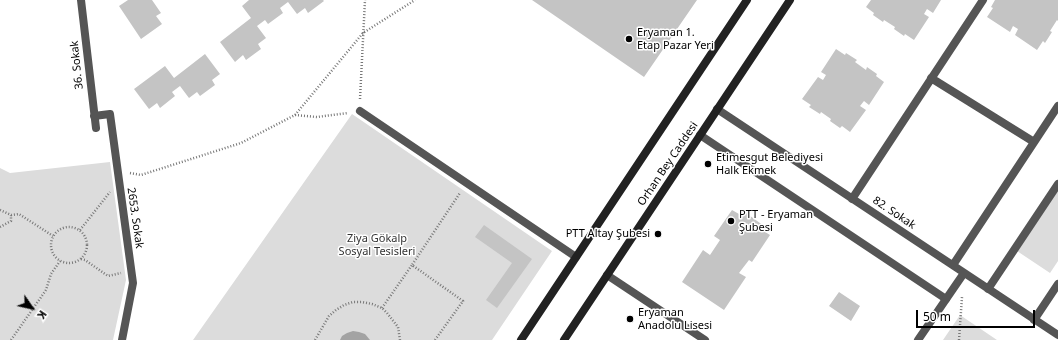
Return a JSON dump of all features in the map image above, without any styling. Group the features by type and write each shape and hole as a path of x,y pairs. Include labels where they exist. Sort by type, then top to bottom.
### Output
{"main road":[{"path":"521,340 747,0"},
{"name":"Orhan Bey Caddesi","path":"564,340 790,0"}],"street":[{"name":"36. Sokak","path":"81,0 96,128"},
{"path":"852,199 983,0"},
{"path":"931,78 1034,142"},
{"path":"953,265 1058,106"},
{"name":"82. Sokak","path":"717,110 1058,335"},
{"path":"360,111 576,257"},
{"name":"2653. Sokak","path":"94,116 110,114 133,283 122,340"},
{"path":"700,135 946,299"},
{"path":"988,289 1058,184"},
{"path":"918,340 964,273"},
{"path":"607,275 705,340"},
{"path":"1034,320 1058,284"}],"path":[{"path":"295,115 317,117 360,111 365,0"},
{"path":"117,171 141,175 241,143 295,115 363,33 415,0"},
{"path":"80,230 119,182"},
{"path":"382,308 467,183"},
{"path":"0,210 11,215 19,214 53,236"},
{"path":"0,227 11,221 11,215"},
{"path":"66,226 71,226 80,230 86,237 88,246 84,255 81,259 72,263 60,261 53,254 51,248 53,236 58,230 66,226"},
{"path":"81,259 86,260 108,276 131,271"},
{"path":"11,340 46,290 51,274 60,261"},
{"path":"412,264 463,301 435,340"},
{"path":"960,340 962,295"},
{"path":"315,340 329,316 344,305 353,302 372,304 382,308 393,319 398,328 400,340"}],"green space":[{"name":"Ziya Gökalp Sosyal Tesisleri","path":"352,114 552,251 492,340 193,340"},
{"path":"110,162 126,280 113,340 0,340 0,168 10,173"},
{"path":"1058,189 1058,261 1050,273 1017,251"},
{"path":"960,315 997,340 943,340"}],"shaded area":[{"path":"353,331 365,334 370,340 340,340 342,336"}],"building":[{"path":"128,0 152,0 161,13 156,16 162,24 141,39 119,6"},
{"path":"249,0 324,1 308,13 305,8 297,14 288,2 280,8 283,13 268,24 265,20 257,26 266,38 258,44 261,49 246,60 243,55 235,62 220,42 251,18 242,6"},
{"name":"Eryaman 1. Etap Pazar Yeri","path":"532,0 697,0 644,77"},
{"path":"871,0 941,0 933,13 927,9 924,14 929,17 914,40 905,34 904,36 894,29 895,27 884,20 883,22 873,15 874,13 866,7"},
{"path":"995,0 1058,0 1058,21 1057,20 1050,31 1052,32 1045,43 1043,41 1037,50 1015,35 1018,29 1013,26 1010,32 987,17 993,8 991,7"},
{"path":"836,49 857,60 855,62 866,70 867,67 877,74 876,76 884,82 869,105 864,101 860,106 866,110 850,132 842,126 840,128 821,112 820,114 809,107 811,105 802,99 818,77 823,80 826,75 821,72"},
{"path":"205,54 220,74 212,80 215,85 200,96 197,92 189,98 180,86 172,92 175,96 160,108 157,103 149,109 134,89 165,66 174,78"},
{"path":"732,210 739,214 742,210 764,226 762,230 770,235 752,262 749,260 739,273 746,277 724,310 682,282 703,250 710,255 720,240 714,236"},
{"path":"484,225 532,259 497,308 486,300 512,263 475,237"},
{"path":"839,292 860,306 851,321 829,306"}],"place":[{"name":"Eryaman 1. Etap Pazar Yeri","path":"629,39"},
{"name":"Etimesgut Belediyesi Halk Ekmek","path":"708,164"},
{"name":"PTT - Eryaman Şubesi","path":"731,221"},
{"name":"PTT Altay Şubesi","path":"658,234"},
{"name":"Eryaman Anadolu Lisesi","path":"630,319"}]}
